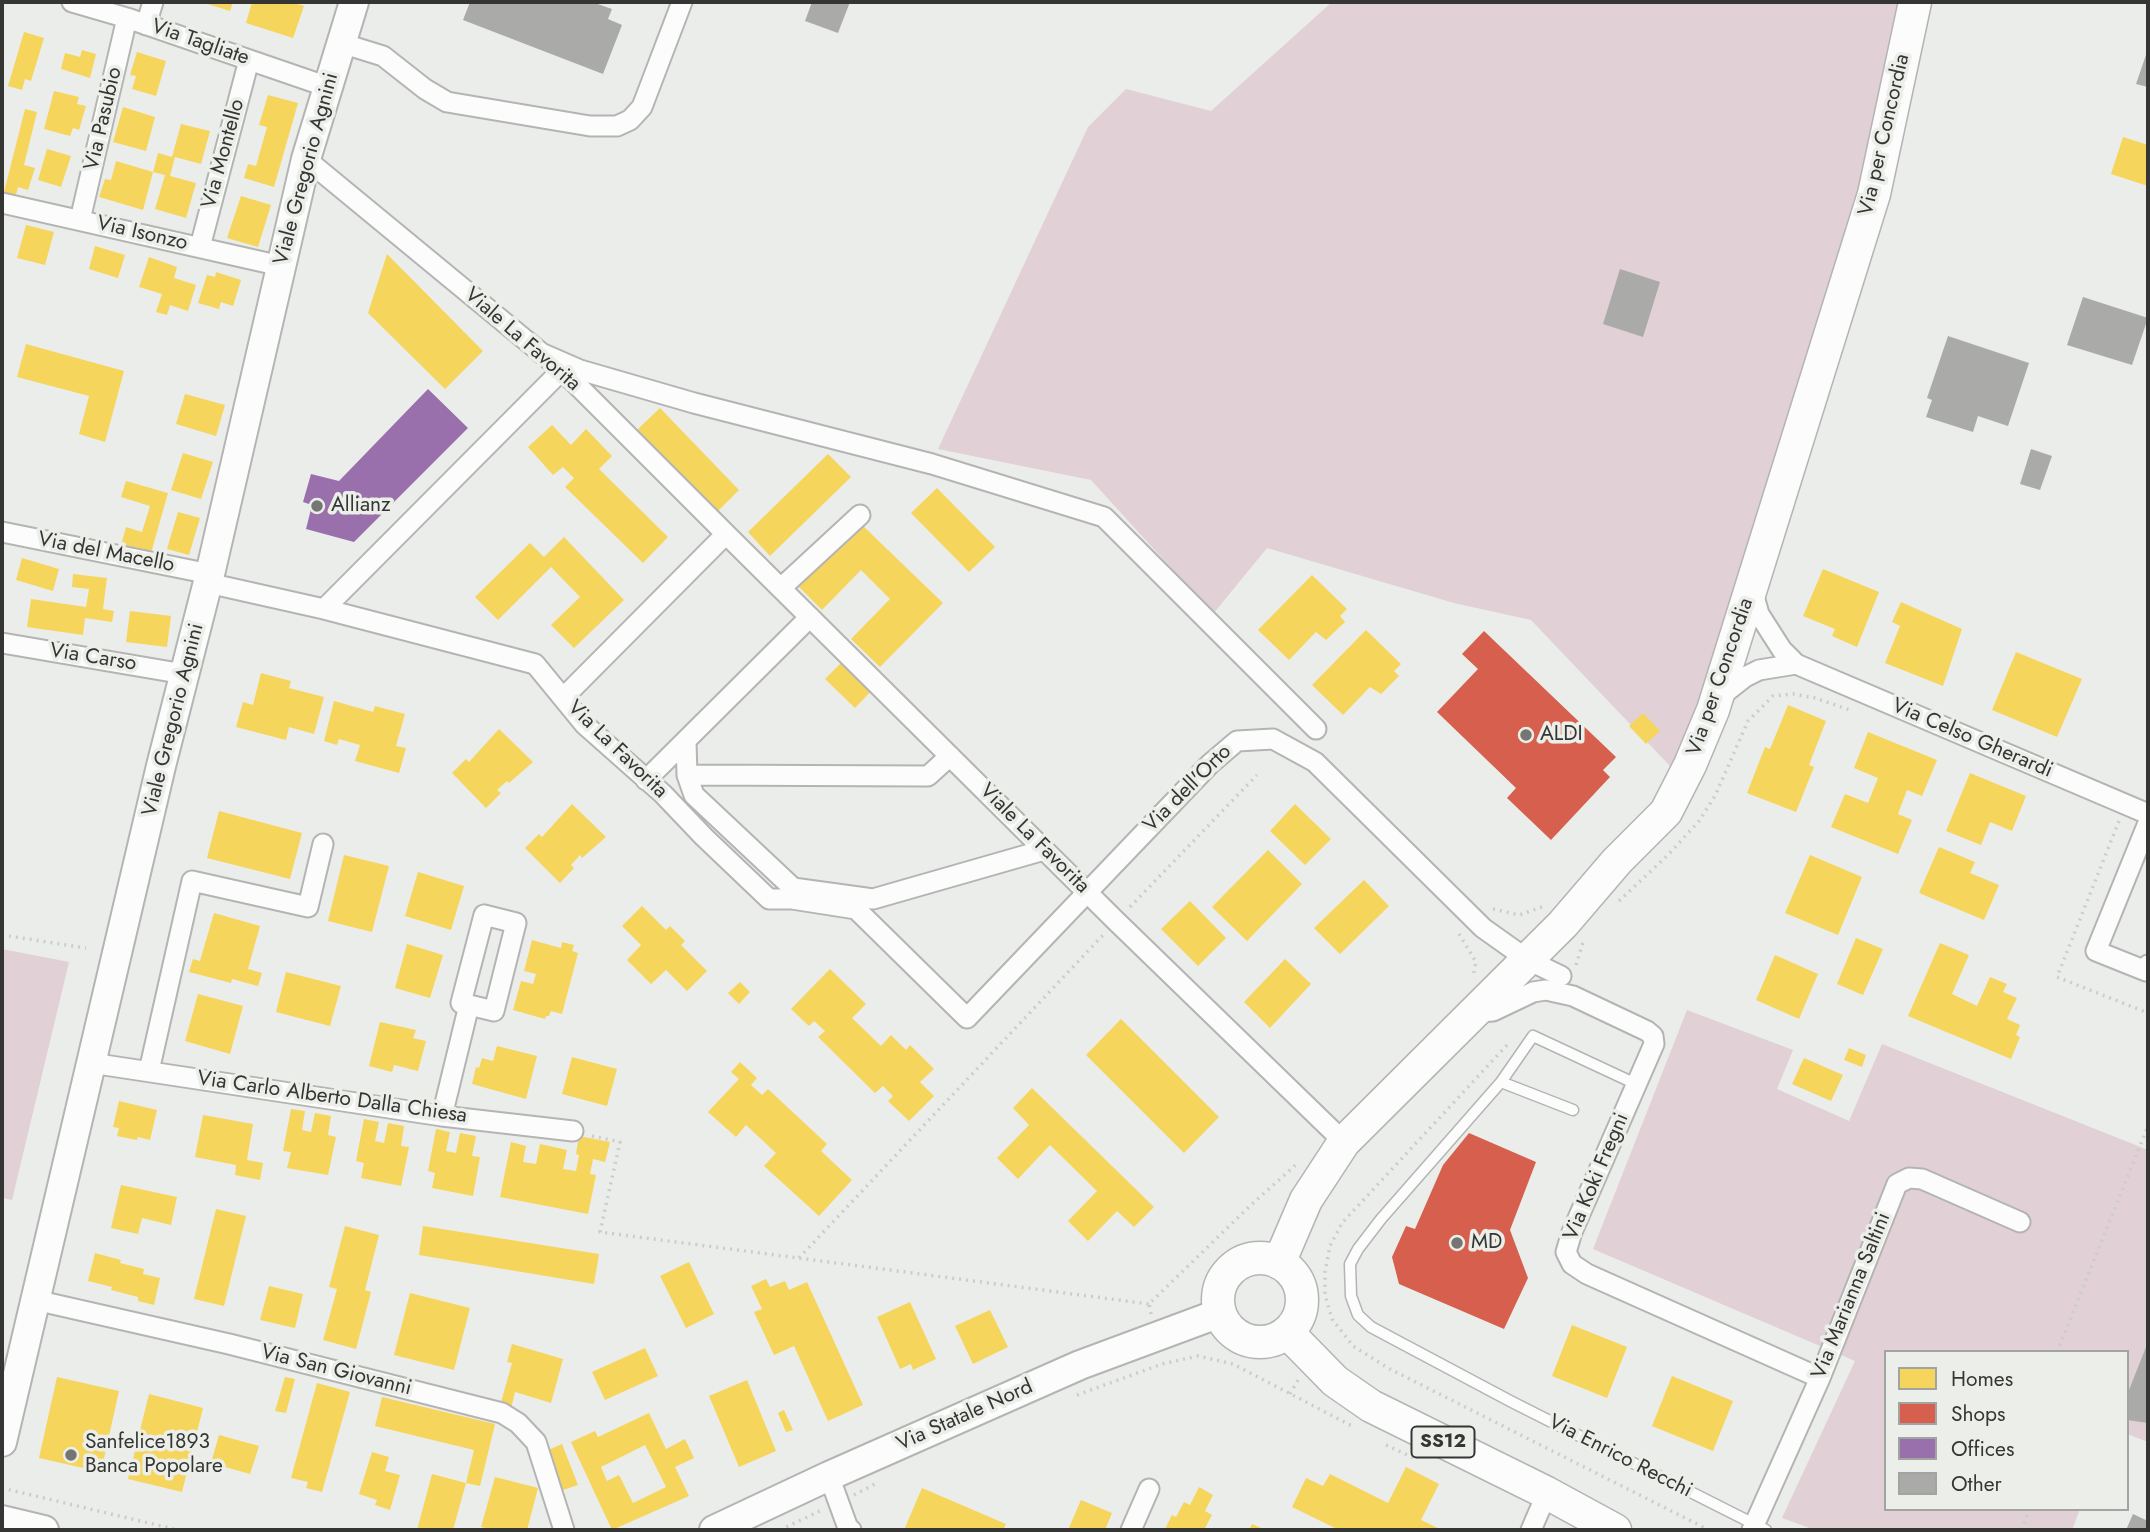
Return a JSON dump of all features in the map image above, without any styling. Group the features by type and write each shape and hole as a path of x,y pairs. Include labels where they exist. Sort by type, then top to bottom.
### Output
{"main road":[{"name":"Viale Gregorio Agnini","path":"2,1442 184,674 209,579 306,159 354,2"},
{"name":"Via per Concordia","path":"1279,1263 1306,1200 1344,1142 1528,960 1575,928 1618,861 1666,812 1690,765 1716,700 1874,194 1915,2"},
{"path":"1252,1259 1279,1263 1290,1271 1298,1282 1301,1309 1296,1322 1277,1339 1254,1342 1233,1333 1220,1313 1219,1292 1228,1273 1238,1264 1252,1259"},
{"name":"Via Statale Nord","path":"714,1530 834,1489 1080,1365 1220,1313"},
{"name":"SS12","path":"1287,1332 1335,1381 1371,1406 1615,1530"},
{"path":"2,1520 44,1530"}],"street":[{"name":"Via Tagliate","path":"72,2 127,18 328,87"},
{"path":"146,25 153,2"},
{"path":"341,43 383,56 425,89 447,102 590,126 617,126 631,120 642,107 682,2"},
{"name":"Via Pasubio","path":"80,220 127,18"},
{"name":"Via Montello","path":"200,247 249,60"},
{"name":"Viale La Favorita","path":"306,159 562,370 1044,850 1344,1142"},
{"name":"Via Isonzo","path":"2,203 281,266"},
{"path":"541,353 580,370 786,428 932,464 1104,517 1316,729"},
{"path":"324,609 562,370"},
{"path":"781,588 860,515"},
{"name":"Via del Macello","path":"2,532 209,579"},
{"path":"563,698 726,534"},
{"name":"Via La Favorita","path":"209,579 535,664 585,725 646,779 769,899 792,899 856,909 967,1017"},
{"name":"Via Celso Gherardi","path":"1752,588 1759,614 1771,635 1796,664 2148,814"},
{"path":"646,779 810,617"},
{"path":"1759,670 1744,658 1734,644 1753,637 1771,635"},
{"name":"Via Carso","path":"2,643 184,674"},
{"path":"1716,700 1745,677 1759,670 1796,664"},
{"name":"Via dell'Orto","path":"967,1017 1210,764 1237,741 1273,739 1315,762 1483,928 1528,960"},
{"path":"685,742 687,775 694,795 793,888 873,899 1044,850"},
{"path":"687,775 928,776 950,756"},
{"path":"2148,823 2096,951 2146,971 2148,965"},
{"path":"149,1071 192,881 308,907 323,844"},
{"path":"484,915 516,923 494,1011 469,1005 461,1003 484,915"},
{"path":"1567,986 1557,953 1575,928"},
{"path":"1528,960 1567,986"},
{"path":"1476,1012 1493,1011 1533,992 1546,990 1528,960"},
{"name":"Via Koki Fregni","path":"1546,990 1567,986 1647,1031 1653,1036 1654,1044 1572,1232 1566,1252 1572,1264 1587,1274 1820,1378"},
{"path":"442,1116 469,1005"},
{"name":"Via Carlo Alberto Dalla Chiesa","path":"92,1063 442,1116 573,1131"},
{"name":"Via Marianna Saltini","path":"1758,1528 1897,1184 1909,1178 1922,1178 2020,1222"},
{"name":"Via San Giovanni","path":"36,1300 229,1344 502,1413 518,1423 536,1442 564,1530"},
{"path":"834,1489 851,1530"},
{"path":"1130,1530 1149,1489"},
{"path":"1531,1530 1546,1493"}],"lane":[{"name":"Via Enrico Recchi","path":"1636,1084 1533,1036 1501,1082 1358,1249 1350,1264 1351,1296 1359,1315 1371,1327 1758,1528"},
{"path":"1501,1082 1573,1110"}],"path":[{"path":"1610,909 1669,854 1699,821 1715,796 1748,722 1773,696 1793,694 1815,698 1853,711"},
{"path":"799,1258 1257,775"},
{"path":"2109,817 2119,821 2057,976 2148,1013"},
{"path":"1567,986 1575,928"},
{"path":"2,935 86,948"},
{"path":"1512,1039 1342,1223 1330,1246 1325,1272 1325,1295 1332,1319 1353,1346 1388,1368 1709,1530"},
{"path":"2058,1350 2148,1126"},
{"path":"573,1131 620,1142 600,1232 1149,1304"},
{"path":"1074,1396 1162,1364 1198,1356 1233,1364 1290,1394"},
{"path":"780,1530 834,1489 876,1483"},
{"path":"2,1488 178,1530"},
{"path":"2022,1530 2028,1511"}],"shaded area":[{"path":"1332,2 1906,2 1862,202 1690,734 1671,767 1531,620 1454,603 1267,548 1213,614 1091,480 938,449 1088,127 1126,89 1211,111"},
{"path":"2,949 69,962 12,1200 2,1198"},
{"path":"1687,1010 1793,1050 1777,1089 1849,1121 1882,1044 2148,1150 2148,1442 2129,1435 2129,1350 1884,1350 1884,1511 2079,1511 2072,1530 1815,1530 1782,1518 1855,1361 1593,1249"}],"building: Homes":[{"path":"201,2 233,2 230,11"},
{"path":"252,2 291,2 304,6 293,38 246,23"},
{"path":"24,32 44,38 31,81 25,79 22,90 8,86"},
{"path":"82,50 96,54 90,78 61,69 65,53 80,57"},
{"path":"137,52 166,61 156,96 132,89 136,76 130,75"},
{"path":"54,91 79,97 77,104 86,106 79,130 73,128 70,136 44,129"},
{"path":"268,95 298,103 274,187 244,178 248,164 256,166 267,127 259,125"},
{"path":"123,107 155,117 146,151 113,142"},
{"path":"25,109 37,112 24,165 35,168 28,190 18,187 16,195 4,192"},
{"path":"181,124 210,131 201,164 175,157 170,176 196,183 186,218 155,209 165,175 153,172 158,153 172,157"},
{"path":"2123,137 2148,145 2148,186 2111,174"},
{"path":"47,149 71,156 61,187 38,180"},
{"path":"116,161 153,172 143,210 99,197 105,179 111,180"},
{"path":"241,196 271,205 258,247 227,238"},
{"path":"26,225 54,232 45,265 17,258"},
{"path":"95,246 125,255 118,278 89,269"},
{"path":"387,254 483,351 445,389 368,313"},
{"path":"149,257 177,267 174,278 196,285 188,311 170,305 167,315 156,312 162,294 139,287"},
{"path":"216,272 241,280 233,306 221,302 219,309 198,303 207,275 215,277"},
{"path":"26,344 124,371 105,442 79,434 89,396 17,377"},
{"path":"185,394 225,405 216,436 176,424"},
{"path":"660,408 739,490 717,512 637,430"},
{"path":"552,425 571,445 586,429 612,456 599,469 668,537 643,563 565,487 574,478 563,467 553,475 528,447"},
{"path":"183,453 213,462 201,499 171,490"},
{"path":"828,454 851,477 770,556 748,532"},
{"path":"126,481 168,493 151,553 121,545 126,527 142,532 150,506 121,497"},
{"path":"937,488 995,547 969,572 911,513"},
{"path":"178,512 200,518 189,555 167,549"},
{"path":"860,523 943,603 880,667 851,639 890,599 861,570 822,610 799,587"},
{"path":"564,537 624,600 574,648 551,625 580,597 551,567 498,620 475,597 530,543 544,557"},
{"path":"22,558 59,569 53,591 16,580"},
{"path":"1823,569 1879,592 1857,647 1832,636 1835,629 1803,616"},
{"path":"73,574 107,578 103,609 114,611 112,622 85,618 83,635 27,627 31,599 86,607 89,589 72,587"},
{"path":"1312,575 1347,609 1340,616 1345,622 1326,640 1316,632 1289,660 1258,630"},
{"path":"1901,602 1962,629 1943,686 1885,663 1900,626 1892,622"},
{"path":"130,611 171,616 167,647 126,642"},
{"path":"1366,630 1401,664 1394,671 1399,676 1381,694 1370,687 1343,715 1312,685"},
{"path":"2016,652 2082,679 2057,737 1992,710"},
{"path":"845,659 874,688 855,708 825,679"},
{"path":"261,673 291,681 289,688 324,697 314,734 289,727 286,740 236,727 243,702 253,705"},
{"path":"334,701 373,712 375,706 405,714 396,746 406,748 399,773 355,761 360,745 339,739 337,745 324,741"},
{"path":"1788,705 1826,721 1809,765 1814,767 1796,812 1747,793 1765,747 1770,749"},
{"path":"1643,713 1660,731 1646,744 1629,726"},
{"path":"499,729 533,762 497,790 501,793 486,808 452,773 466,759 469,762"},
{"path":"1868,732 1937,760 1922,796 1907,790 1898,814 1912,820 1898,854 1831,827 1845,794 1868,803 1878,778 1854,768"},
{"path":"1970,773 2026,796 2012,831 1990,822 1981,845 1946,831"},
{"path":"572,804 606,837 582,858 580,855 571,865 574,868 560,883 525,848 539,834 542,837"},
{"path":"1295,804 1331,839 1305,865 1270,831"},
{"path":"219,811 302,833 290,879 207,858"},
{"path":"1939,847 1975,862 1970,873 1999,885 1984,920 1919,893"},
{"path":"1268,850 1302,884 1247,941 1212,907"},
{"path":"344,855 389,866 372,932 328,921"},
{"path":"1810,855 1862,877 1838,935 1785,913"},
{"path":"418,872 464,886 451,930 405,916"},
{"path":"1364,880 1389,906 1340,954 1314,928"},
{"path":"1190,901 1226,938 1198,966 1161,929"},
{"path":"642,906 666,930 670,926 685,941 681,945 707,971 687,991 666,970 651,984 627,960 641,945 622,926"},
{"path":"214,913 260,926 248,969 262,973 258,986 232,979 231,983 189,972 193,959 200,961"},
{"path":"1856,938 1883,949 1863,995 1837,984"},
{"path":"532,940 561,948 562,942 574,945 572,951 578,953 562,1014 551,1011 545,1019 513,1010 521,981 533,984 536,974 524,971"},
{"path":"1940,943 1969,955 1952,994 1977,1006 1990,977 2007,984 2003,992 2017,998 2007,1019 2020,1025 2016,1035 2020,1037 2011,1059 1908,1016"},
{"path":"407,944 443,955 430,998 395,988"},
{"path":"1775,955 1818,974 1799,1019 1756,1000"},
{"path":"1285,959 1311,984 1270,1028 1244,1002"},
{"path":"830,969 866,1004 852,1018 881,1046 891,1035 906,1050 910,1045 934,1069 920,1082 934,1096 909,1121 888,1101 893,1096 883,1086 875,1093 818,1037 825,1031 814,1021 809,1026 791,1009"},
{"path":"286,972 341,986 330,1026 276,1012"},
{"path":"740,982 750,992 739,1004 728,993"},
{"path":"198,994 243,1006 230,1054 185,1041"},
{"path":"1121,1019 1219,1117 1184,1153 1086,1055"},
{"path":"380,1022 416,1030 413,1038 426,1041 418,1071 394,1065 392,1072 369,1066"},
{"path":"497,1046 537,1056 526,1099 472,1084 476,1067 479,1068 482,1058 493,1061"},
{"path":"1849,1048 1866,1055 1862,1067 1844,1060"},
{"path":"572,1057 617,1069 607,1106 562,1094"},
{"path":"1804,1058 1843,1075 1831,1101 1792,1084"},
{"path":"740,1062 757,1078 751,1085 762,1095 768,1089 827,1144 821,1151 852,1180 819,1216 764,1166 776,1153 746,1125 736,1137 708,1112 739,1079 731,1072"},
{"path":"1032,1088 1154,1207 1134,1227 1117,1211 1088,1241 1068,1221 1097,1191 1050,1145 1018,1179 997,1158 1029,1125 1013,1108"},
{"path":"119,1101 157,1110 150,1140 117,1136 119,1128 113,1127"},
{"path":"291,1109 305,1111 302,1130 311,1132 315,1113 331,1116 328,1135 336,1137 328,1175 287,1168 291,1152 283,1151"},
{"path":"203,1115 253,1124 247,1160 263,1163 260,1180 235,1175 236,1165 195,1157"},
{"path":"364,1119 379,1122 375,1141 384,1143 388,1123 404,1126 401,1146 409,1147 401,1186 361,1178 364,1163 356,1161"},
{"path":"436,1129 450,1132 446,1151 456,1153 460,1133 476,1136 472,1156 480,1157 473,1196 432,1188 435,1173 428,1171"},
{"path":"579,1136 610,1142 605,1162 593,1159 590,1174 596,1175 588,1214 500,1197 511,1142 526,1146 523,1162 536,1164 540,1144 567,1150 563,1169 576,1171"},
{"path":"121,1185 177,1197 171,1225 142,1218 138,1234 111,1228"},
{"path":"216,1209 246,1216 224,1306 194,1299"},
{"path":"345,1226 379,1235 365,1290 371,1292 356,1349 323,1340 337,1289 329,1287"},
{"path":"423,1226 599,1254 594,1284 419,1255"},
{"path":"95,1253 121,1260 120,1263 144,1269 143,1274 160,1278 154,1305 138,1301 138,1297 111,1290 112,1287 88,1281"},
{"path":"689,1262 714,1314 686,1328 660,1276"},
{"path":"766,1279 770,1287 785,1281 789,1290 807,1282 863,1405 828,1421 794,1346 774,1355 754,1312 762,1309 751,1286"},
{"path":"269,1286 303,1294 295,1328 260,1320"},
{"path":"410,1293 470,1308 454,1370 394,1355"},
{"path":"910,1302 936,1359 913,1370 911,1364 900,1369 877,1317"},
{"path":"990,1310 1008,1347 973,1364 955,1326"},
{"path":"1572,1325 1627,1347 1607,1398 1552,1376"},
{"path":"512,1344 563,1359 551,1403 515,1392 511,1409 500,1406 512,1363 507,1362"},
{"path":"645,1348 658,1376 605,1400 592,1372"},
{"path":"1672,1376 1733,1401 1713,1451 1652,1426"},
{"path":"57,1377 119,1391 101,1472 39,1458"},
{"path":"285,1377 295,1379 286,1413 275,1411"},
{"path":"747,1380 776,1451 739,1467 709,1396"},
{"path":"317,1383 350,1392 322,1492 306,1488 308,1482 291,1478"},
{"path":"149,1394 203,1408 182,1492 128,1479"},
{"path":"382,1397 495,1424 480,1486 466,1483 474,1450 375,1426"},
{"path":"784,1410 793,1430 786,1432 778,1413"},
{"path":"649,1413 666,1449 685,1439 694,1458 675,1467 689,1496 612,1530 571,1442 595,1431 598,1437","holes":["645,1445 666,1487 633,1503 619,1475 607,1481 601,1467"]},
{"path":"219,1435 259,1446 250,1474 211,1463"},
{"path":"562,1444 578,1485 563,1490 548,1450"},
{"path":"372,1452 389,1457 385,1471 400,1475 390,1510 375,1505 377,1500 359,1494"},
{"path":"1406,1467 1439,1484 1421,1520 1442,1530 1339,1530 1292,1507 1306,1478 1323,1486 1330,1474 1388,1503"},
{"path":"432,1474 466,1483 453,1530 417,1530"},
{"path":"495,1477 538,1488 527,1530 481,1527"},
{"path":"1199,1487 1213,1495 1205,1511 1212,1515 1204,1530 1165,1529 1172,1515 1176,1517 1184,1502 1190,1505"},
{"path":"922,1488 1006,1524 1003,1530 904,1530"},
{"path":"1081,1500 1112,1513 1105,1530 1068,1530"},
{"path":"1252,1524 1266,1530 1249,1530"}],"building: Shops":[{"name":"ALDI","path":"1484,631 1616,757 1603,770 1610,777 1551,840 1507,798 1516,788 1437,712 1478,669 1462,654"},
{"name":"MD","path":"1469,1133 1536,1162 1510,1230 1528,1278 1504,1329 1399,1284 1392,1257 1406,1226 1415,1229 1443,1165"}],"building: Offices":[{"path":"428,389 468,428 354,542 306,529 312,505 303,502 311,474 339,481"}],"building: Other":[{"path":"470,2 592,2 612,9 608,19 622,25 603,74 463,20"},
{"path":"812,2 850,2 838,33 805,21"},
{"path":"2148,49 2148,87 2136,84"},
{"path":"1620,269 1660,282 1643,337 1603,324"},
{"path":"2083,297 2148,318 2132,365 2067,345"},
{"path":"1948,336 2029,363 2008,426 1978,416 1973,432 1926,417 1932,400 1927,398"},
{"path":"2031,449 2052,456 2040,490 2020,484"},
{"path":"2148,1342 2148,1423 2129,1420 2129,1390"},
{"path":"2133,1514 2148,1521 2148,1530 2126,1530"}],"place":[{"name":"Allianz","path":"317,506"},
{"name":"ALDI","path":"1526,735"},
{"name":"MD","path":"1457,1243"},
{"name":"Sanfelice1893 Banca Popolare","path":"71,1455"}]}
